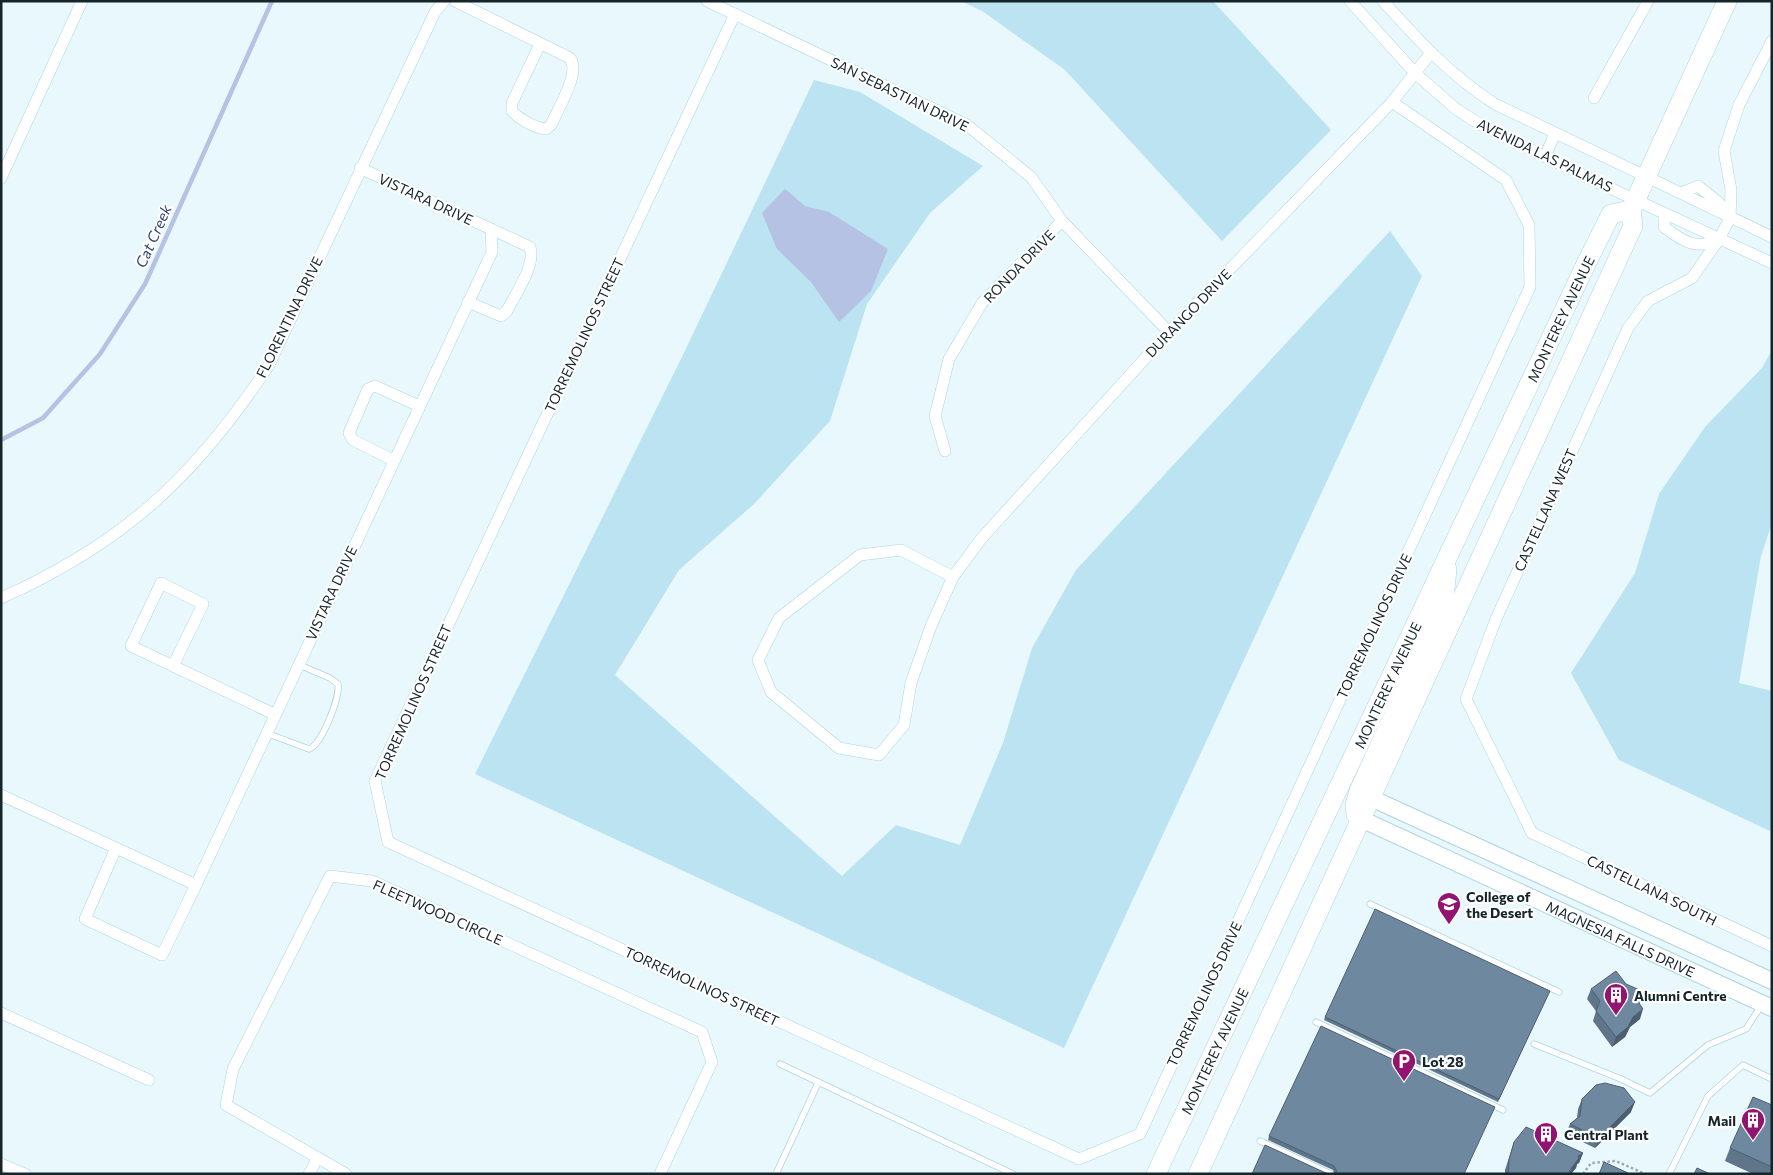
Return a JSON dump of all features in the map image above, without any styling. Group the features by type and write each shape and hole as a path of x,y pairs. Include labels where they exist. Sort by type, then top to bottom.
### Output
{"main road":[{"name":"MONTEREY AVENUE","path":"1198,1174 1634,226 1633,205 1727,1"},
{"name":"MONTEREY AVENUE","path":"1156,1174 1518,404 1611,214 1633,205"},
{"path":"1361,819 1356,814 1355,805 1359,791 1431,634 1444,598 1448,554"}],"street":[{"path":"1,178 82,1"},
{"name":"FLORENTINA DRIVE","path":"1,598 46,578 101,545 151,506 194,464 232,420 269,365 435,12 444,1"},
{"path":"454,1 570,58 574,64 574,73 551,125 546,128 540,128 516,116 512,111 512,103 540,44"},
{"name":"SAN SEBASTIAN DRIVE","path":"707,1 967,125 1031,177 1062,221 1169,332"},
{"name":"AVENIDA LAS PALMAS","path":"1350,1 1415,73 1456,109 1473,120 1633,205 1665,214 1772,263"},
{"name":"AVENIDA LAS PALMAS","path":"1383,1 1430,54 1470,88 1495,104 1772,237"},
{"path":"1594,98 1648,1"},
{"name":"TORREMOLINOS STREET","path":"735,14 375,781 388,842 1079,1159"},
{"path":"1730,218 1731,190 1724,151 1739,105 1772,41"},
{"name":"DURANGO DRIVE","path":"953,577 901,550 860,555 779,618 758,660 771,692 839,748 879,756 904,725 911,682 931,626 953,577 981,539 1169,332 1392,102 1430,54"},
{"name":"TORREMOLINOS DRIVE","path":"1079,1159 1140,1134 1530,287 1529,225 1506,180 1392,102"},
{"path":"1545,157 1556,134"},
{"name":"VISTARA DRIVE","path":"360,168 530,247 532,253 530,265 507,311 501,316 468,302"},
{"path":"1665,214 1664,226 1684,240 1709,245 1719,239"},
{"name":"CASTELLANA WEST","path":"1532,833 1466,699 1496,619 1628,328 1648,301 1692,278 1719,239 1730,218"},
{"name":"RONDA DRIVE","path":"945,451 935,416 948,359 982,303 1062,221"},
{"name":"VISTARA DRIVE","path":"116,848 85,919 162,955 492,252 491,229"},
{"path":"393,460 353,440 349,433 368,389 376,386 419,406"},
{"path":"173,666 203,604 161,584 131,646 173,666 274,714"},
{"path":"1,795 196,885"},
{"name":"MAGNESIA FALLS DRIVE","path":"1371,798 1772,981"},
{"name":"MAGNESIA FALLS DRIVE","path":"1361,819 1767,1006"},
{"name":"CASTELLANA SOUTH","path":"1532,833 1772,946"},
{"name":"FLEETWOOD CIRCLE","path":"346,1174 326,1169 317,1159 226,1105 233,1069 330,876 372,881 702,1032 712,1062 660,1174"},
{"path":"1,1013 149,1080"},
{"path":"310,1174 317,1159"},
{"path":"1,1164 25,1174"}],"lane":[{"path":"265,733 309,749 315,747 320,739 339,694 338,684 330,678 298,664"},
{"path":"1370,904 1559,992"},
{"path":"1534,1044 1621,1079 1650,1093 1708,1045 1746,1029 1767,1006"},
{"path":"1316,1022 1503,1110"},
{"path":"780,1064 1013,1174"},
{"path":"1669,1174 1708,1096 1742,1065 1772,1079"},
{"path":"776,1174 818,1082"},
{"path":"1260,1141 1331,1174"}],"path":[{"path":"1582,1174 1591,1163 1616,1161 1645,1174"}],"shaded area":[{"path":"961,1 1213,1 1331,130 1222,241 1065,70 982,11"},
{"path":"814,80 860,92 983,166 930,213 867,304 830,421 754,504 679,570 615,675 842,876 896,825 960,845 1003,743 1032,648 1076,570 1390,231 1422,276 1064,1048 475,774 681,359"},
{"path":"785,189 805,206 829,212 888,249 871,291 839,322 811,282 777,249 762,213"},
{"path":"1772,350 1772,523 1761,556 1739,683 1772,691 1772,832 1619,760 1571,673 1635,573 1659,494 1705,427 1762,368"}],"building":[{"path":"1375,909 1550,991 1499,1099 1325,1017"},
{"name":"Alumni Centre","path":"1616,971 1626,984 1644,992 1639,1003 1643,1009 1633,1017 1628,1027 1616,1037 1596,1011 1600,1001 1591,989"},
{"path":"1321,1026 1495,1107 1464,1174 1333,1174 1337,1172 1334,1166 1269,1136"},
{"path":"1605,1083 1624,1088 1635,1102 1599,1138 1570,1124 1580,1116 1582,1099 1596,1085"},
{"name":"Mail","path":"1753,1097 1772,1105 1772,1167 1730,1148"},
{"name":"Central Plant","path":"1526,1127 1583,1153 1578,1156 1579,1158 1569,1174 1508,1174 1509,1160 1514,1142"},
{"path":"1265,1145 1328,1174 1252,1174"},
{"path":"1604,1162 1628,1173 1628,1174 1599,1174"},
{"path":"1697,1168 1710,1174 1694,1174"}],"waterway":[{"name":"Cat Creek","path":"1,440 43,418 100,354 145,284 272,1"}],"place":[{"name":"College of the Desert","path":"1449,925"},
{"name":"Alumni Centre","path":"1616,1016"},
{"name":"Lot 28","path":"1404,1082"},
{"name":"Mail","path":"1753,1141"},
{"name":"Central Plant","path":"1546,1155"}]}
